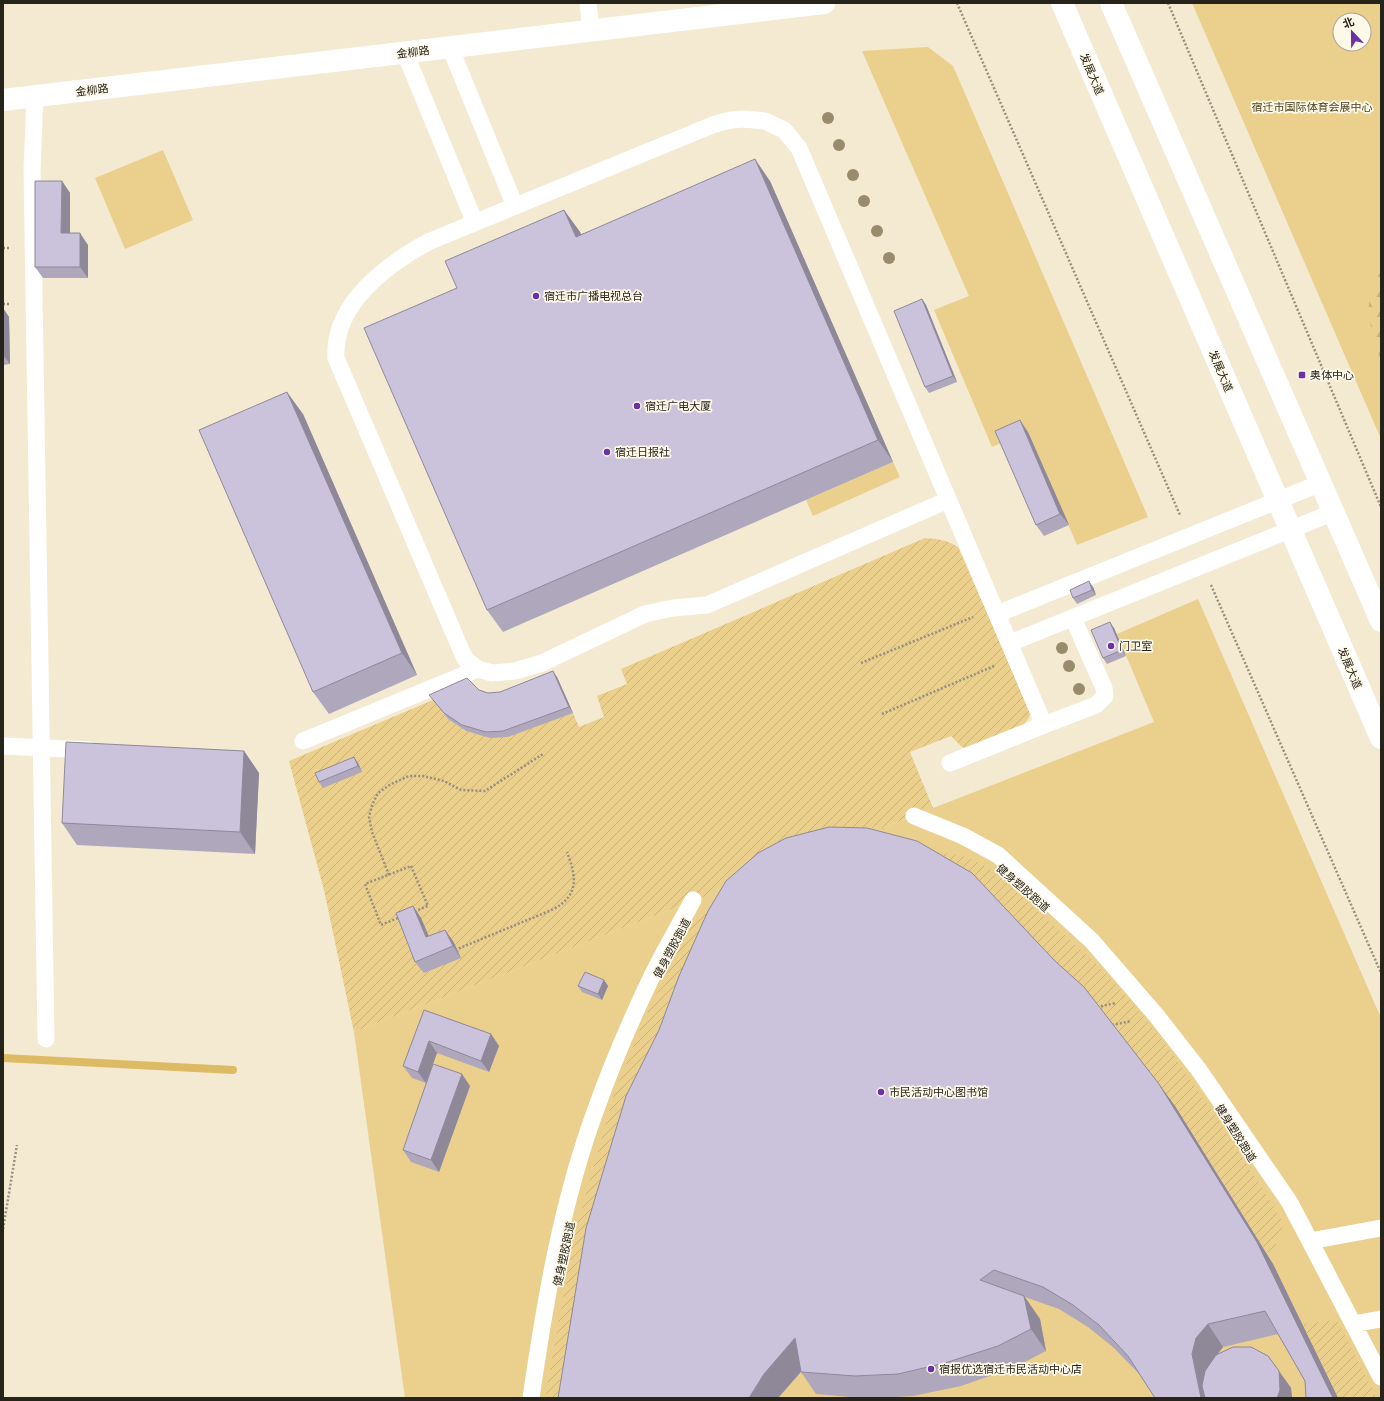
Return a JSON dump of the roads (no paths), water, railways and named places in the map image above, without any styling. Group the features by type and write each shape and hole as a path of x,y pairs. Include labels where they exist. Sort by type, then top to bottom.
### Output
{"main road":[{"name":"金柳路","path":"3,100 824,3"},
{"name":"发展大道","path":"1062,3 1381,738"},
{"path":"1111,3 1381,621"}],"lane":[{"path":"588,3 591,31"},
{"path":"450,47 515,206"},
{"path":"405,53 475,223"},
{"path":"35,97 32,170 43,748 46,1039"},
{"path":"948,500 707,605 674,608 645,614 542,663 515,672 492,673 478,669 466,660 461,650 342,373 336,358 335,345 340,327 348,311 372,282 409,253 428,242 715,124 731,120 744,119 765,121 784,130 799,148 1044,725"},
{"path":"996,611 1190,536 1321,482"},
{"path":"1013,650 1073,618 1334,512"},
{"path":"950,763 1096,705 1105,696 1104,688 1073,618"},
{"path":"303,741 478,669"},
{"path":"3,746 106,751"},
{"path":"914,816 963,836 998,855 1092,941 1152,1009 1199,1070 1290,1204 1381,1377"},
{"path":"531,1398 558,1238 576,1170 596,1108 624,1037 652,976 693,900"},
{"path":"1310,1241 1381,1228"},
{"path":"1353,1324 1381,1319"}],"waterway":[{"path":"3,1058 233,1070"}],"place":[{"name":"宿迁市广播电视总台","path":"536,296"},
{"name":"奥体中心","path":"1302,375"},
{"name":"宿迁广电大厦","path":"637,406"},
{"name":"宿迁日报社","path":"607,452"},
{"name":"门卫室","path":"1111,646"},
{"name":"市民活动中心图书馆","path":"881,1092"},
{"name":"宿报优选宿迁市民活动中心店","path":"931,1369"}],"park label":[{"name":"宿迁市国际体育会展中心","path":"1312,107"}]}
